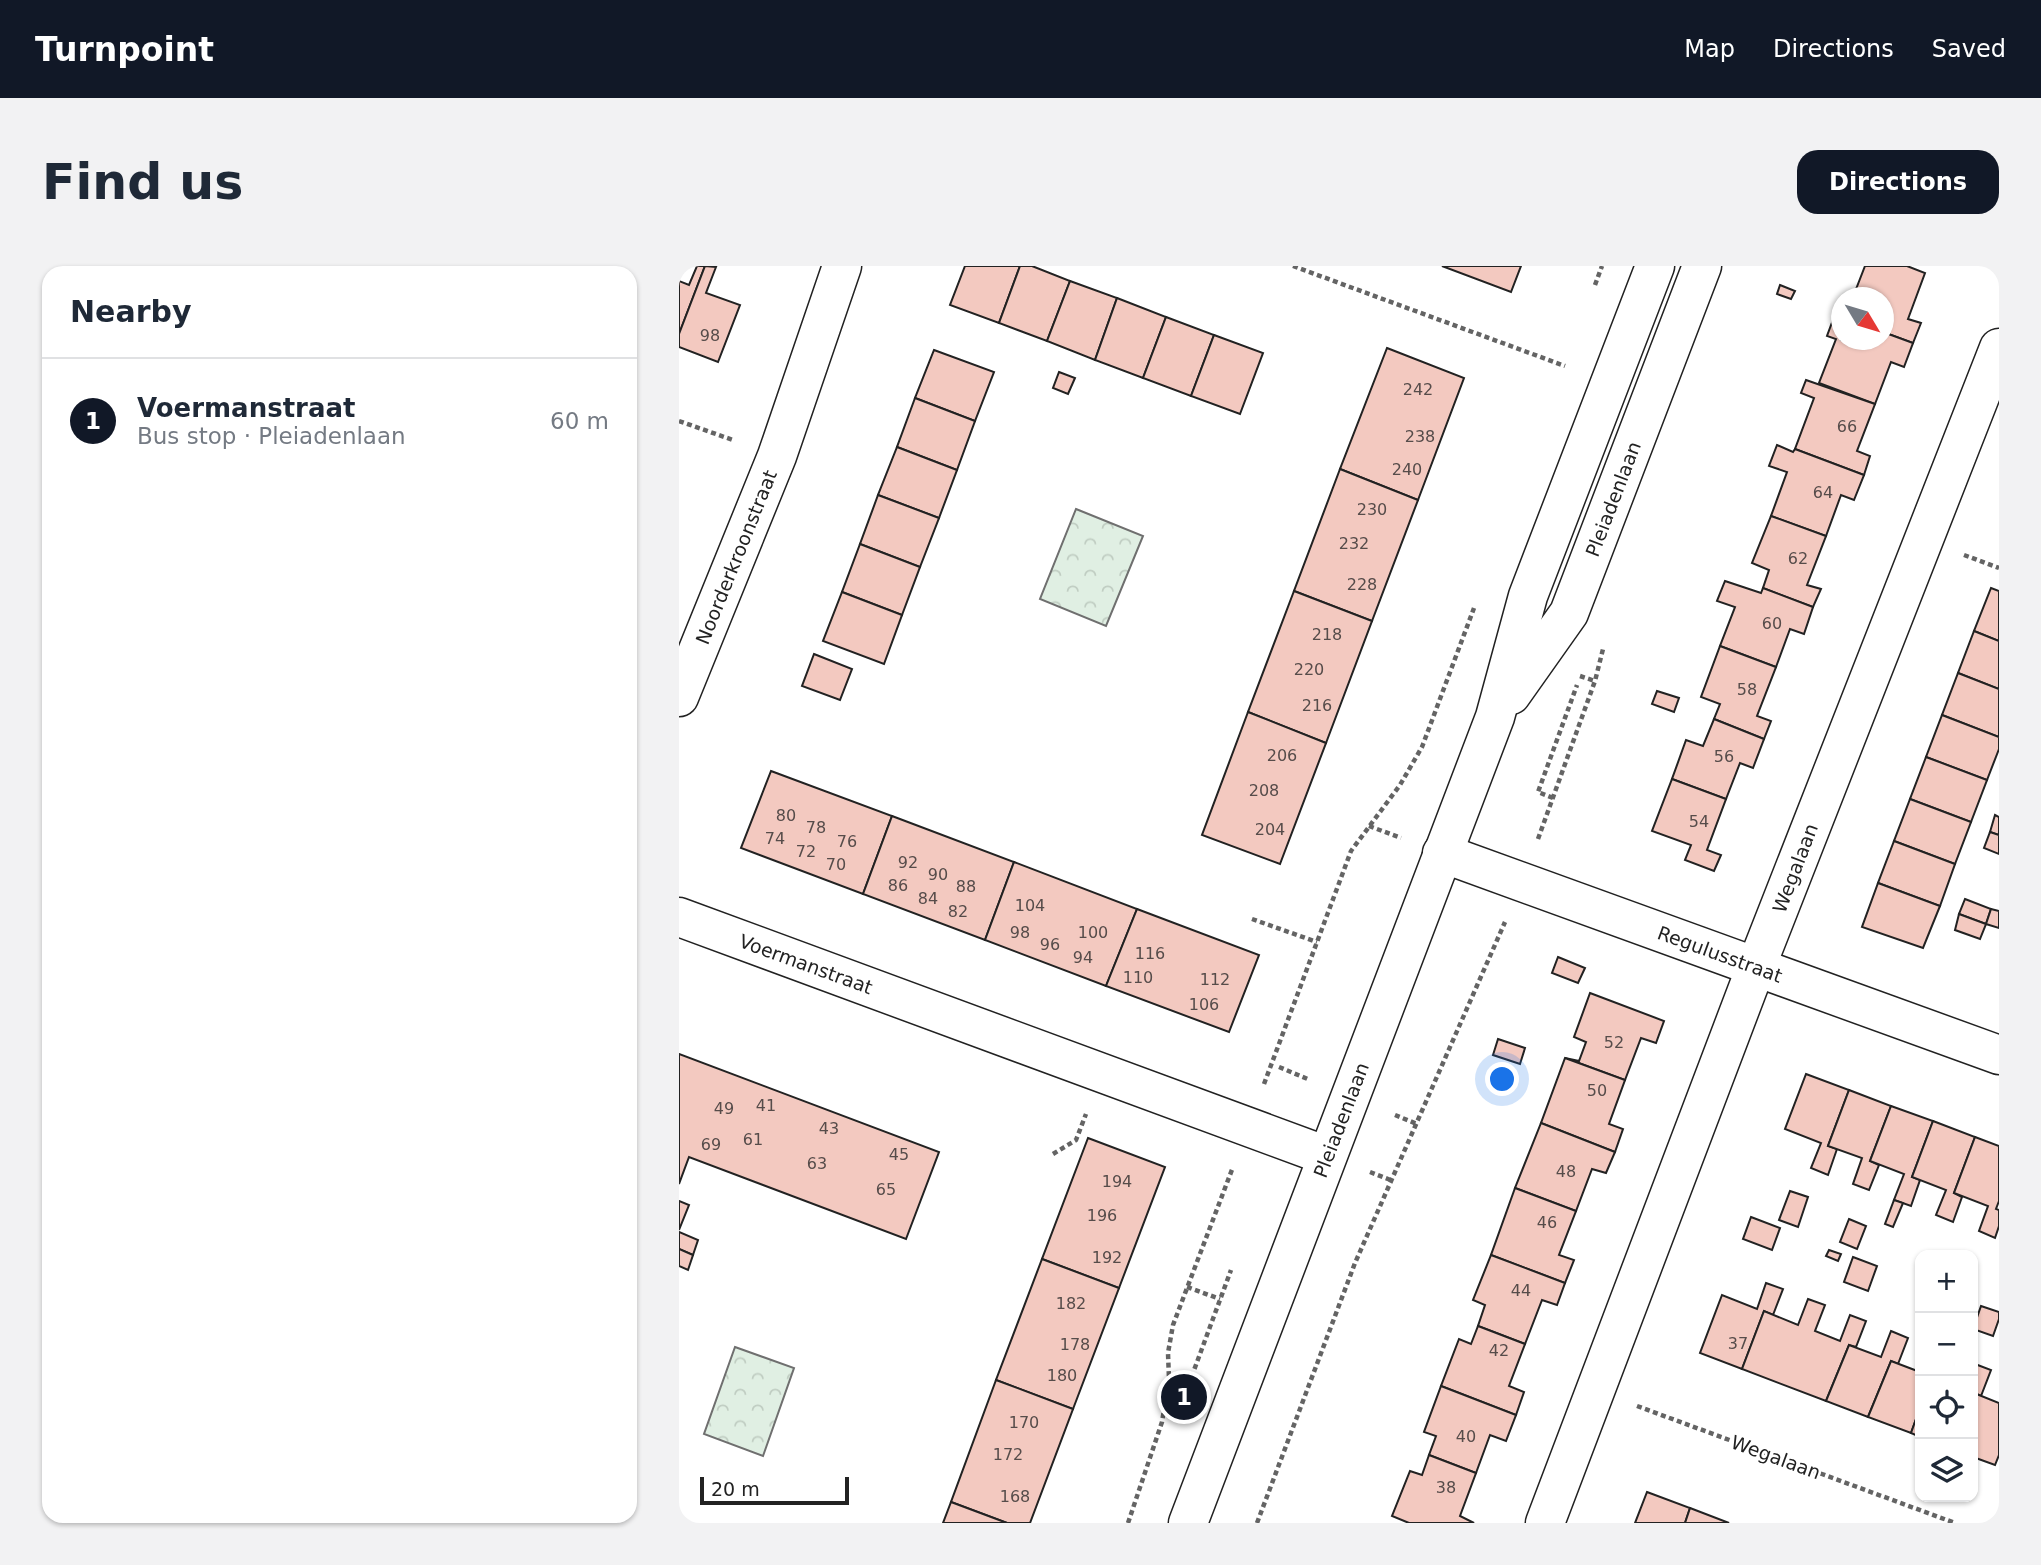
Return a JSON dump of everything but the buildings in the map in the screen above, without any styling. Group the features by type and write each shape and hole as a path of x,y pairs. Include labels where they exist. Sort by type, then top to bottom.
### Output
{"street":[{"name":"Noorderkroonstraat","path":"679,697 777,456 842,266"},
{"name":"Pleiadenlaan","path":"1188,1523 1495,717 1528,597 1655,266"},
{"name":"Pleiadenlaan","path":"1495,717 1569,613 1703,266"},
{"name":"Wegalaan","path":"1545,1523 1756,967 1999,348"},
{"name":"Regulusstraat","path":"1442,853 1999,1055"},
{"name":"Voermanstraat","path":"679,917 1327,1156"}],"path":[{"path":"1293,266 1565,366"},
{"name":"Noorderkroonstraat","path":"679,421 777,456"},
{"path":"1553,798 1538,792 1580,675 1595,681"},
{"path":"1128,1523 1162,1422 1169,1379 1170,1339 1187,1287 1352,851 1369,826"},
{"path":"1257,1523 1356,1263 1522,882"},
{"path":"1252,919 1317,942"},
{"path":"1279,1067 1310,1080"},
{"path":"1395,1115 1417,1124"},
{"path":"1373,1173 1392,1181"},
{"path":"1169,1379 1189,1381 1231,1270"},
{"path":"1187,1287 1220,1299"},
{"name":"Wegalaan","path":"1596,1391 1955,1523"}],"green space":[{"path":"1076,509 1143,536 1106,626 1040,599"},
{"path":"735,1347 794,1368 763,1456 704,1434"}],"place":[{"name":"Voermanstraat","path":"1184,1397"}]}
